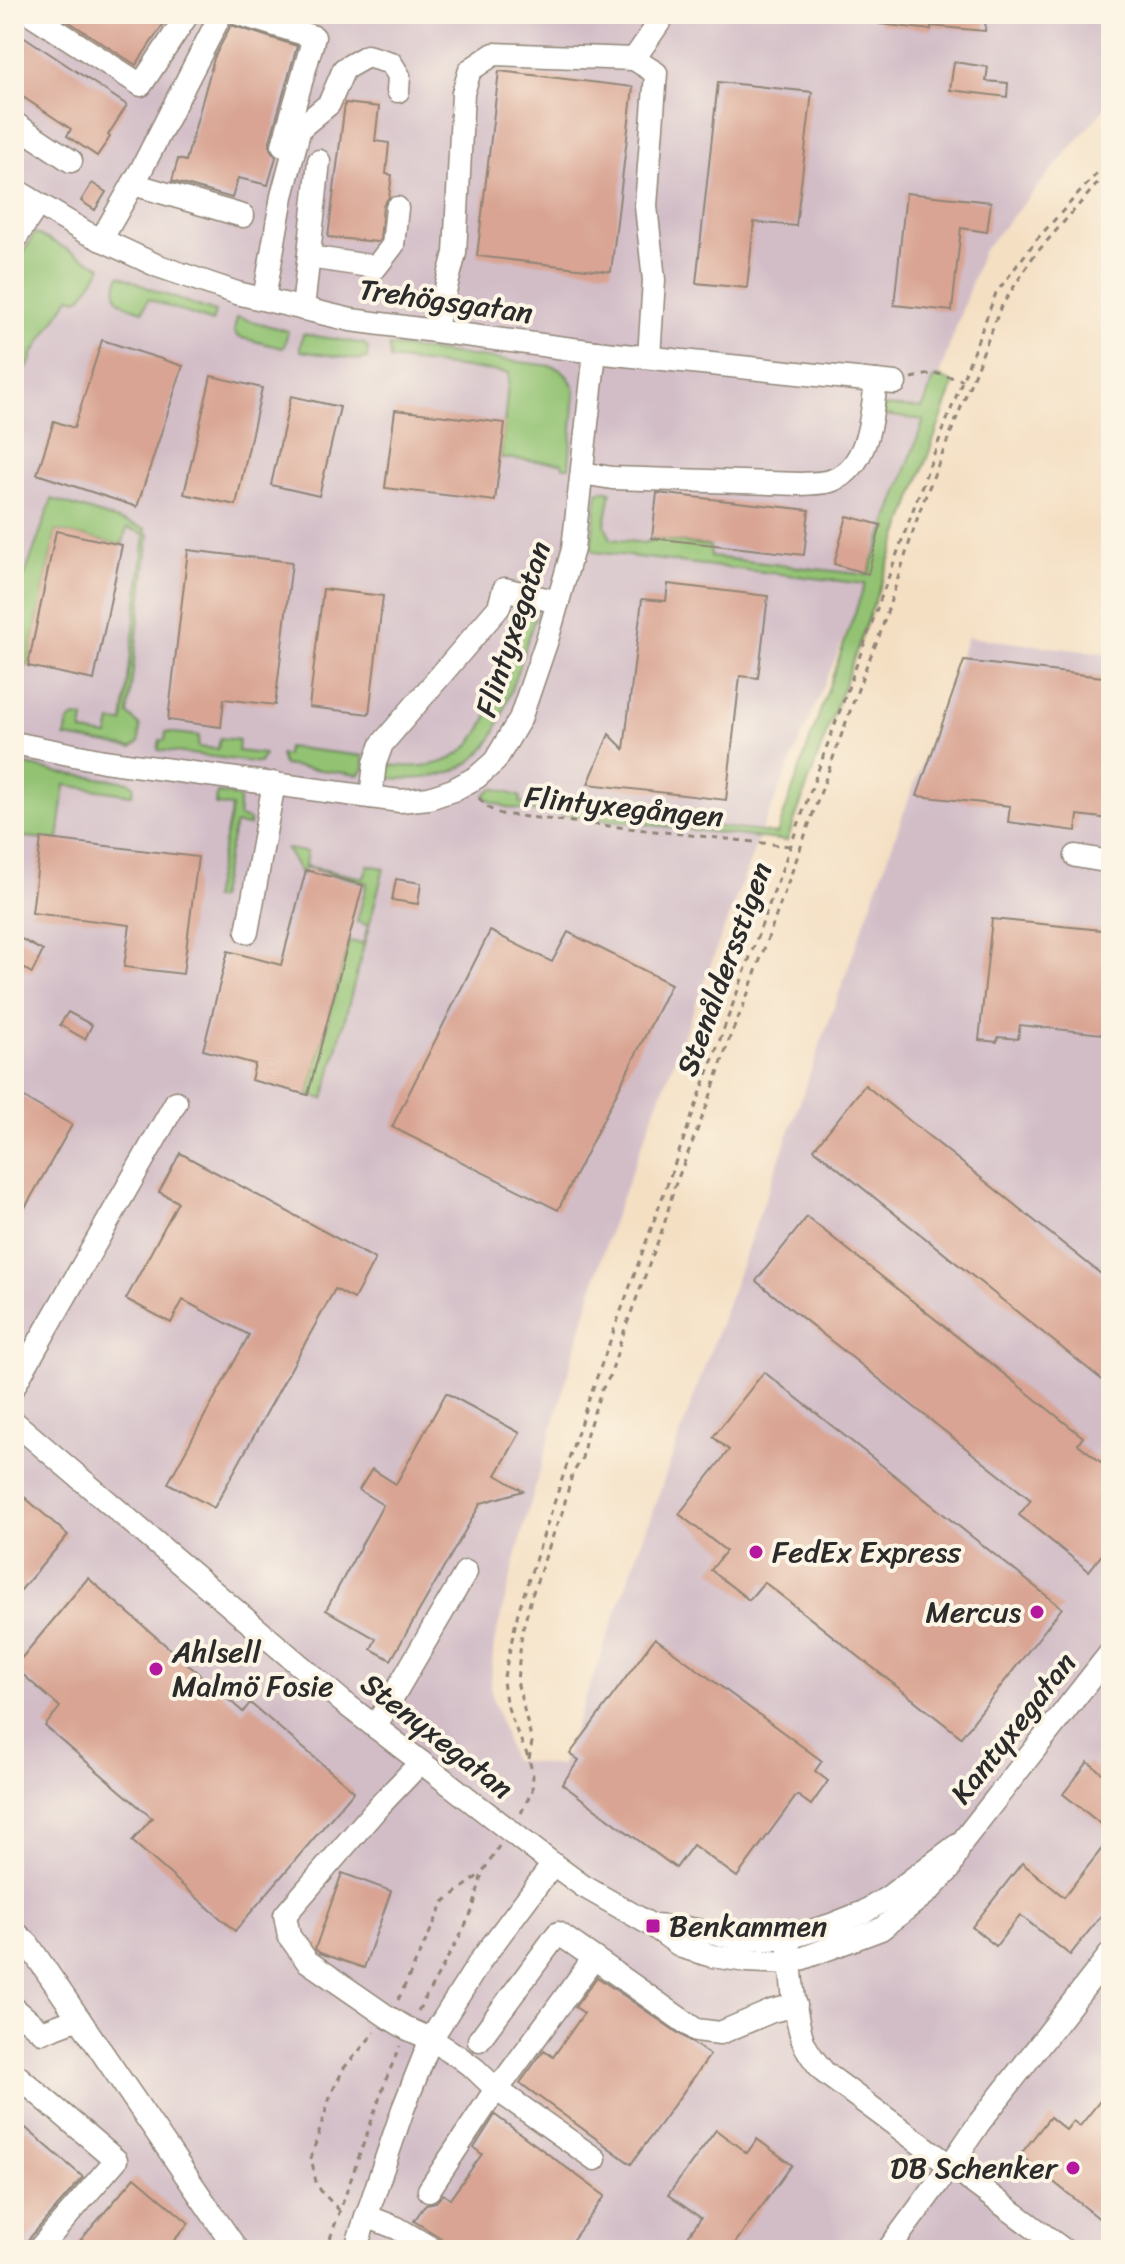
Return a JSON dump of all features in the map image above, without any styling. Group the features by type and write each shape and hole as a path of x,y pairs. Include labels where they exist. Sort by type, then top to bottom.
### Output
{"street":[{"path":"31,14 141,85 188,14"},
{"path":"101,240 221,14"},
{"path":"239,14 314,37 279,159"},
{"path":"634,59 665,14"},
{"path":"435,330 455,253 463,93 470,70 494,54 634,59 656,73 646,206 654,280 649,357"},
{"path":"264,299 282,196 300,128 329,104 344,69 367,56 391,63 399,76 398,91"},
{"path":"14,123 71,161"},
{"path":"303,309 319,161"},
{"path":"133,184 243,216"},
{"name":"Trehögsgatan","path":"14,189 101,240 158,266 237,293 351,320 595,352 886,382"},
{"path":"14,241 38,204"},
{"path":"309,257 376,267 393,245 397,208"},
{"name":"Flintyxegatan","path":"14,743 104,761 400,801 429,798 477,777 495,761 520,719 573,549 595,352"},
{"path":"582,473 612,478 801,484 832,481 847,471 861,452 872,414 886,382"},
{"path":"371,797 375,763 382,744 499,607 504,589 558,602"},
{"path":"247,932 274,783"},
{"path":"1076,856 1111,862"},
{"path":"14,1386 176,1102"},
{"name":"Stenyxegatan","path":"14,1422 343,1702 583,1886 653,1926 682,1947 712,1956 790,1963"},
{"path":"375,1727 466,1572"},
{"name":"Kantyxegatan","path":"790,1963 881,1929 929,1891 949,1870 962,1842 1111,1652"},
{"path":"421,1762 285,1915 289,1936 307,1961 388,2017 431,2039 475,2069 496,2089 595,2159"},
{"name":"Kantyxegatan","path":"788,1938 864,1912 962,1842"},
{"path":"355,2250 403,2109 431,2039 481,1960 553,1864"},
{"name":"Stenyxegatan","path":"653,1926 686,1928 748,1940 788,1938"},
{"path":"14,1931 28,1944 237,2250"},
{"path":"479,2040 558,1933 696,2030 720,2033 772,2011 796,2005"},
{"path":"788,1938 804,2042 825,2073 1064,2250"},
{"path":"888,2250 979,2123 1111,1953"},
{"path":"429,2190 496,2089 594,1958"},
{"path":"14,2008 42,2032 79,2018"},
{"path":"14,2073 116,2160 38,2250"},
{"path":"366,2216 397,2228 434,2250"}],"path":[{"name":"Stenåldersstigen","path":"509,1830 527,1805 533,1775 506,1702 503,1681 507,1654 586,1407 996,293 1037,239 1111,158"},
{"path":"529,1759 532,1742 517,1681 522,1632 532,1595 562,1513 572,1475 582,1458 601,1391 610,1376 664,1225 674,1188 695,1140 730,1037 880,634 920,510 1001,307 1033,257 1111,168"},
{"path":"886,382 934,373 963,380"},
{"name":"Flintyxegången","path":"466,783 482,802 501,814 790,846"},
{"path":"340,2210 321,2191 311,2158 331,2094 344,2068 388,2017 444,1902 482,1873"}],"shaded area":[{"path":"14,14 1111,14 1111,101 982,252 867,585 761,832 611,1226 524,1526 494,1643 490,1688 512,1760 561,1766 967,637 1111,654 1111,2250 14,2250"}],"green space":[{"path":"35,233 102,267 82,297 70,297 14,386 14,269"},
{"path":"120,275 215,312 212,322 148,299 143,311 128,306 116,296"},
{"path":"237,317 288,331 284,347 238,337 234,331"},
{"path":"303,334 364,344 368,348 367,359 301,351"},
{"path":"389,346 552,366 560,370 575,390 569,467 563,467 562,463 501,458 509,373 390,359"},
{"path":"942,377 954,384 787,841 509,808 490,801 484,795 493,788 521,797 520,803 777,834 865,584 595,552 591,547 598,492 611,492 605,525 611,539 645,543 654,539 710,546 711,557 868,575 924,420 884,415 884,406 922,408 934,378"},
{"path":"52,499 146,529 145,533 149,534 128,714 140,726 139,743 132,748 65,737 68,722 74,717 84,718 82,732 108,736 111,722 123,723 145,534 127,528 122,545 56,531 28,666 14,663 14,606"},
{"path":"533,606 538,608 512,687 497,729 482,751 459,769 446,774 387,778 388,765 433,765 468,747 485,721 526,610"},
{"path":"166,732 199,736 198,747 218,749 220,738 239,740 238,751 264,754 260,763 158,750"},
{"path":"287,747 363,756 364,769 359,775 283,765 280,755 286,755"},
{"path":"14,762 60,773 129,782 134,786 132,795 65,785 58,840 14,836 14,819 23,778 14,776"},
{"path":"217,793 239,798 239,817 249,820 249,826 235,824 218,899 212,898 232,807 216,805"},
{"path":"286,849 307,852 305,866 364,878 368,865 384,868 324,1099 308,1095 349,941 363,944 368,925 357,922 367,883 305,867 302,875"}],"building":[{"path":"57,14 170,14 136,65"},
{"path":"881,14 986,14 985,31 931,26 931,30 880,24"},
{"path":"231,25 297,46 270,141 270,149 276,157 268,185 238,178 232,198 172,181 178,159 186,161 214,58"},
{"path":"14,30 127,105 97,156 67,136 71,129 14,91"},
{"path":"954,62 988,67 986,81 1008,83 1007,97 950,90"},
{"path":"499,71 633,87 611,272 477,256"},
{"path":"718,82 812,92 796,226 754,222 747,288 696,283"},
{"path":"345,103 379,107 375,141 389,143 386,174 392,175 389,197 383,206 380,240 377,242 328,237"},
{"path":"92,183 106,192 95,210 81,201"},
{"path":"906,193 991,202 987,232 961,228 952,311 894,305"},
{"path":"102,340 183,366 137,507 37,474 54,421 74,428"},
{"path":"211,376 262,388 236,505 184,494"},
{"path":"291,396 340,407 319,496 271,485"},
{"path":"395,410 505,423 495,501 385,488"},
{"path":"657,493 809,510 804,555 652,538"},
{"path":"847,516 881,525 868,574 834,564"},
{"path":"56,531 122,545 94,680 28,666"},
{"path":"188,550 292,562 275,705 224,699 221,727 168,720"},
{"path":"668,584 768,596 758,678 740,676 726,800 588,784 609,734 624,749 642,599 666,601"},
{"path":"323,589 383,596 369,714 309,707"},
{"path":"964,661 1111,678 1111,819 1078,815 1076,831 1008,822 1010,806 917,796"},
{"path":"41,838 198,857 183,974 124,967 130,925 32,913"},
{"path":"306,870 363,885 308,1095 251,1080 255,1064 203,1050 228,951 281,965"},
{"path":"396,879 421,883 418,904 392,900"},
{"path":"992,919 1111,931 1111,1035 1020,1025 1018,1039 998,1037 997,1042 979,1040"},
{"path":"490,931 552,962 568,932 671,984 558,1210 392,1127"},
{"path":"14,935 43,951 32,973 14,963"},
{"path":"68,1012 92,1025 85,1039 60,1025"},
{"path":"865,1085 1111,1282 1111,1387 814,1149"},
{"path":"14,1092 72,1125 14,1227"},
{"path":"180,1153 375,1259 354,1299 335,1289 214,1508 168,1483 249,1335 183,1300 171,1323 126,1299 178,1202 159,1192"},
{"path":"807,1217 1083,1437 1078,1444 1111,1470 1111,1543 1089,1571 1019,1515 1031,1500 756,1281"},
{"path":"764,1372 1062,1608 961,1737 764,1582 749,1600 711,1570 726,1551 679,1514 729,1450 713,1437"},
{"path":"446,1393 520,1433 496,1475 523,1491 481,1503 391,1660 371,1649 376,1639 326,1610 383,1505 359,1490 372,1469 396,1484"},
{"path":"14,1488 68,1535 14,1598"},
{"path":"88,1578 243,1712 250,1703 354,1791 235,1931 132,1841 152,1818 45,1726 60,1707 14,1667"},
{"path":"655,1638 822,1761 815,1771 828,1781 811,1805 797,1795 737,1877 693,1845 676,1868 562,1784 579,1760 570,1754"},
{"path":"1088,1762 1111,1780 1111,1832 1063,1794"},
{"path":"1111,1837 1111,1903 1070,1955 1020,1915 996,1946 972,1927 1022,1863 1064,1897"},
{"path":"342,1873 391,1891 364,1968 315,1949"},
{"path":"597,1977 710,2055 631,2164 520,2083 544,2050 553,2057 584,2013 575,2007"},
{"name":"DB Schenker","path":"1111,2087 1111,2228 1020,2155 1050,2117 1066,2130 1073,2121 1080,2126"},
{"path":"495,2115 605,2196 565,2250 454,2250 414,2221 426,2204 436,2202 443,2194 450,2199 482,2154 474,2148"},
{"path":"14,2118 83,2177 27,2241 24,2250 14,2250"},
{"path":"716,2130 747,2153 757,2139 792,2165 730,2250 678,2250 701,2218 668,2195"},
{"path":"135,2177 189,2223 166,2250 72,2250"}],"place":[{"name":"FedEx Express","path":"756,1552"},
{"name":"Mercus","path":"1037,1612"},
{"name":"Ahlsell Malmö Fosie","path":"156,1669"},
{"name":"Benkammen","path":"653,1926"},
{"name":"DB Schenker","path":"1073,2168"}]}
